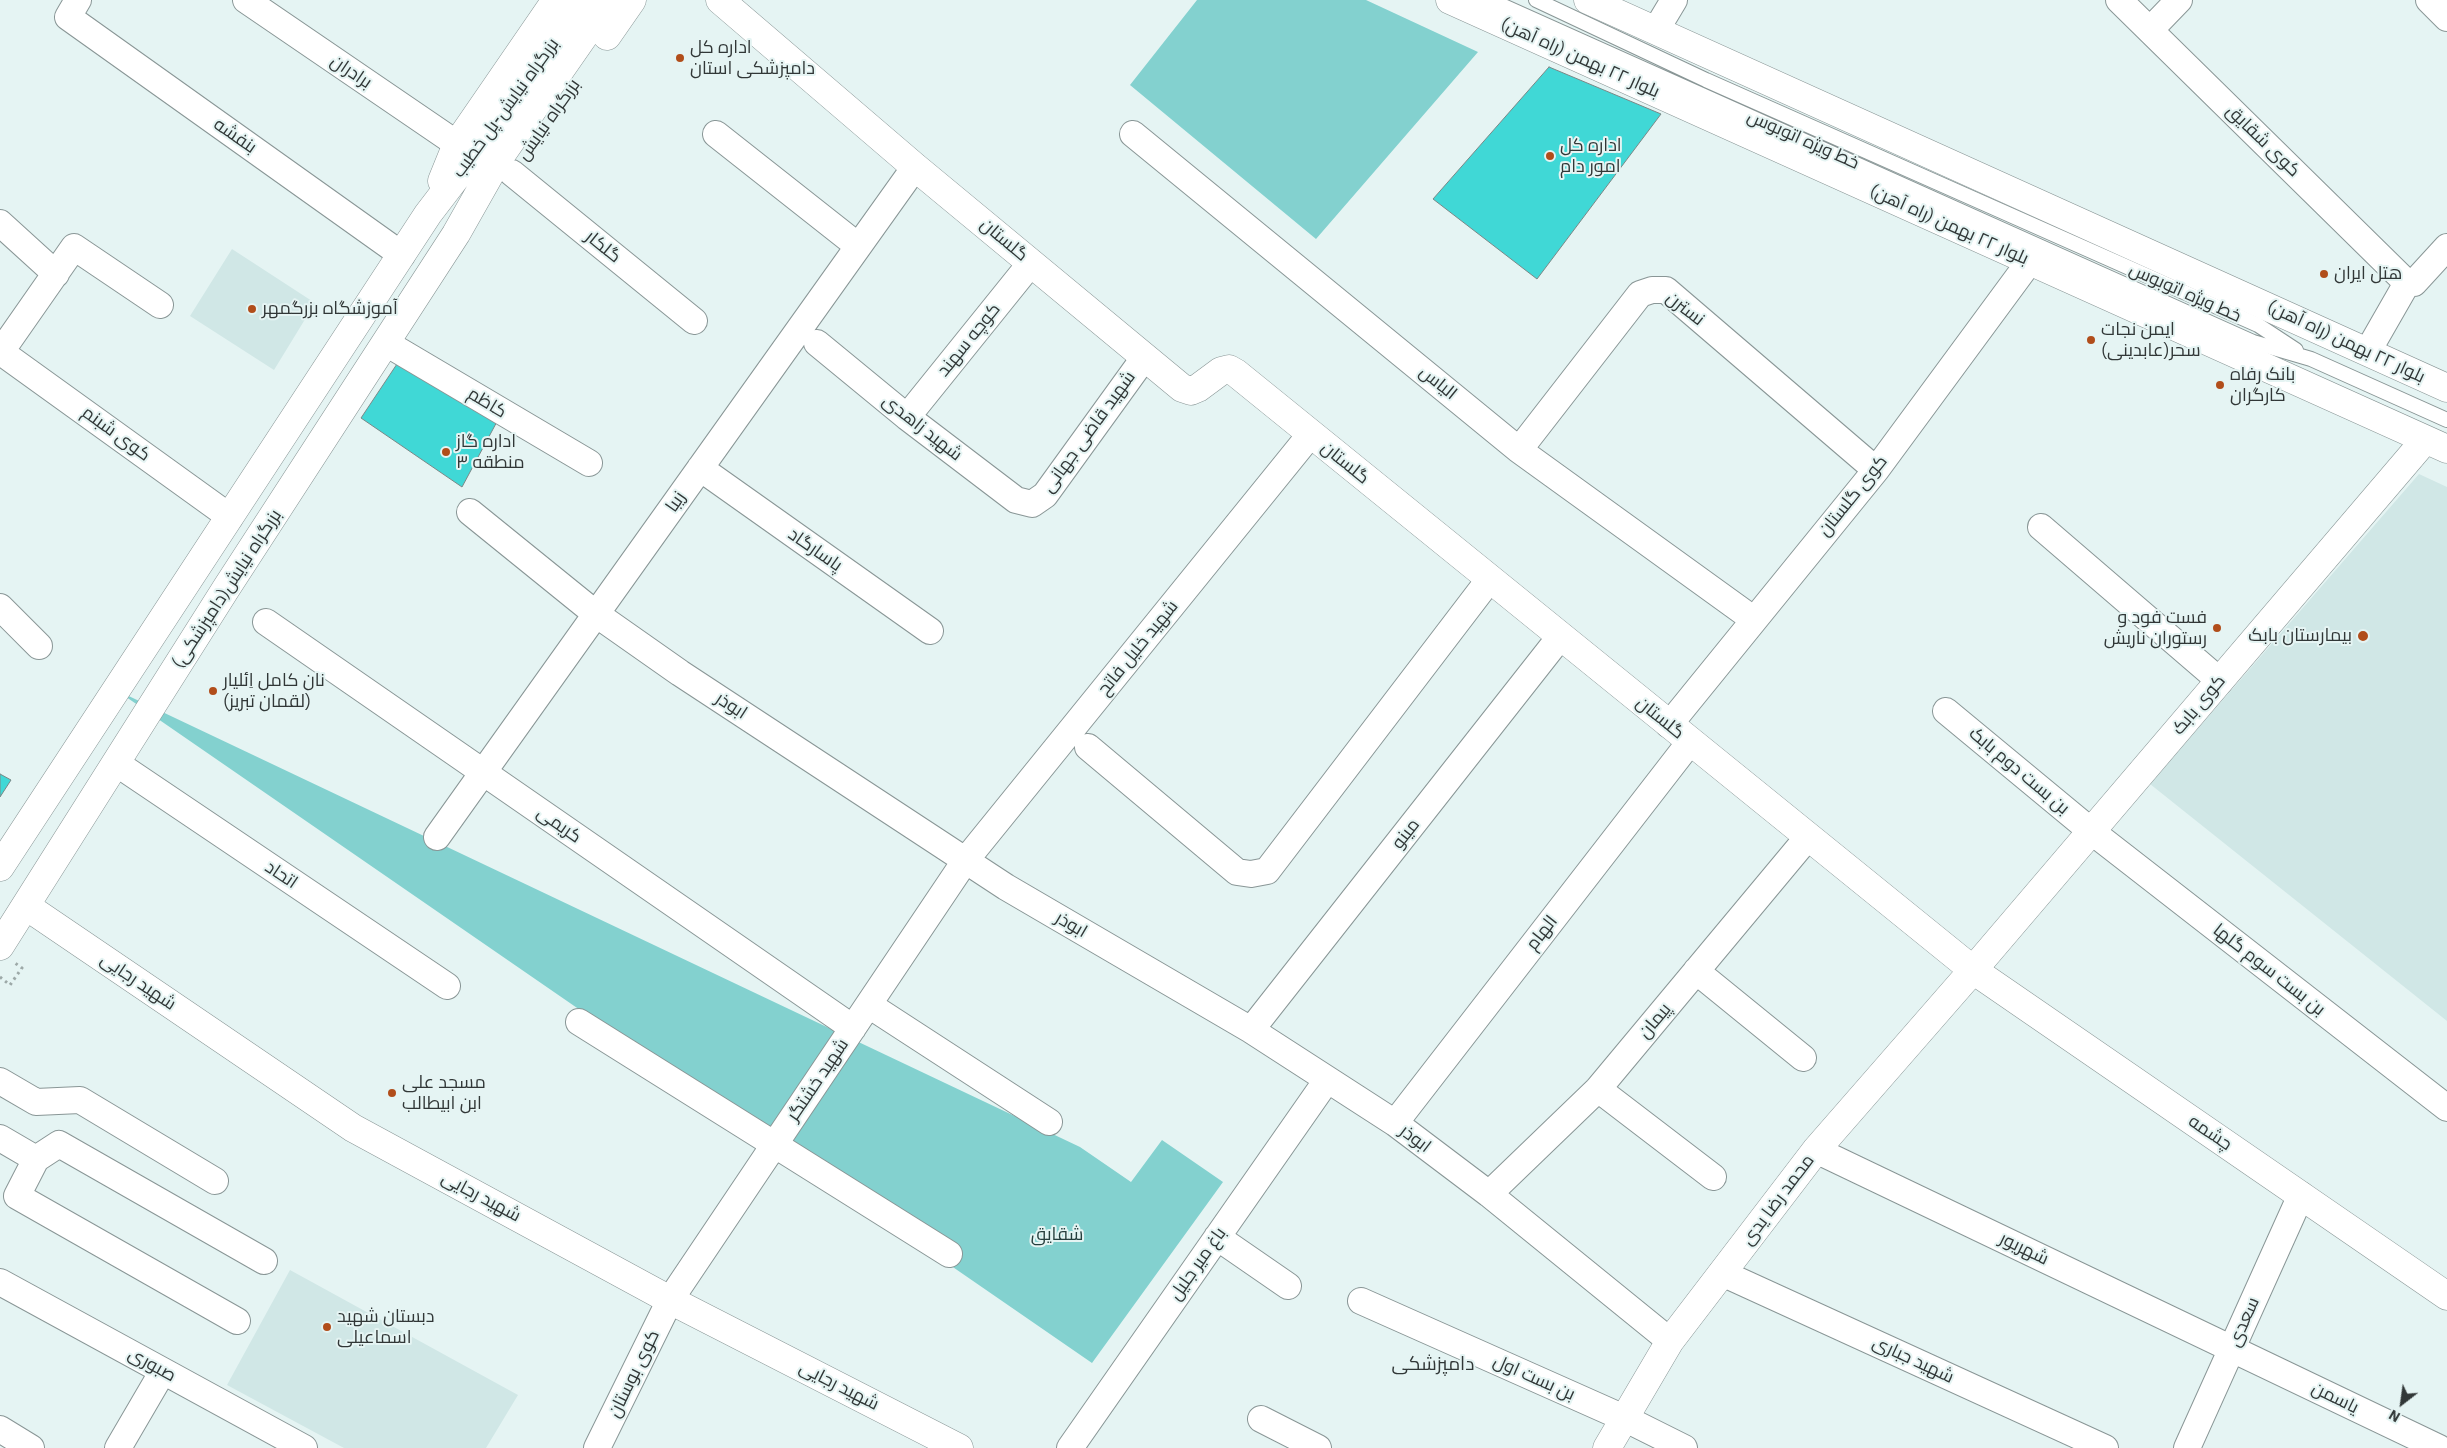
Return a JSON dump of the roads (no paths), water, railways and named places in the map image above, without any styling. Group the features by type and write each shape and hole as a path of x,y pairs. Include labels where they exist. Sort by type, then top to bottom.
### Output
{"main road":[{"path":"428,214 457,144 556,0"},
{"name":"بزرگراه نیایش-پل خطیب","path":"428,214 480,146 583,0"},
{"name":"بزرگراه نیایش-پل خطیب","path":"456,234 499,158 610,0"},
{"name":"بزرگراه نیایش","path":"456,234 512,173 632,0"},
{"name":"گلستان","path":"720,0 915,167 1182,388 1191,391 1221,371 1229,369 1973,970"},
{"name":"بلوار ۲۲ بهمن (راه آهن)","path":"1450,0 2030,261 2440,430"},
{"name":"بلوار ۲۲ بهمن (راه آهن)","path":"1588,0 2447,388"},
{"name":"بزرگراه نیایش(دامپزشکی)","path":"0,867 428,214"},
{"name":"بزرگراه نیایش(دامپزشکی)","path":"0,946 227,587 456,234"},
{"name":"کوی بابک","path":"1973,970 2220,681 2440,430"},
{"name":"شهید رجایی","path":"26,906 353,1128 670,1300 959,1448"},
{"name":"محمد رضا یدی","path":"1607,1448 1670,1341 1816,1150 1973,970"},
{"name":"چشمه","path":"1973,970 2447,1296"}],"street":[{"name":"برادران","path":"246,0 457,144"},
{"path":"1656,30 1674,0"},
{"name":"کوی شقایق","path":"2119,0 2407,282"},
{"path":"2150,30 2179,0"},
{"path":"2429,0 2447,18"},
{"name":"بنفشه","path":"73,9 402,255"},
{"path":"716,134 858,246"},
{"name":"الیاس","path":"1133,134 1519,450 1753,619"},
{"name":"زیبا","path":"437,837 915,167"},
{"name":"گلکار","path":"512,173 694,321"},
{"path":"0,222 56,274"},
{"path":"1,352 74,247 160,305"},
{"path":"2368,351 2407,282 2414,283 2447,247"},
{"name":"کوی گلستان","path":"1669,725 1753,619 1876,470 2030,261"},
{"name":"کوچه سهند","path":"907,418 1031,263"},
{"name":"نسترن","path":"1519,450 1640,294 1652,290 1666,290 1876,470"},
{"name":"کاظم","path":"386,343 589,463"},
{"name":"شهید زاهدی","path":"817,343 907,418 1016,500 1032,504"},
{"name":"کوی شبنم","path":"1,352 230,517"},
{"name":"شهید قاضی جهانی","path":"1032,504 1045,495 1144,358"},
{"name":"شهید خلیل فاتح","path":"965,861 1310,435"},
{"name":"پاسارگاد","path":"700,468 930,632"},
{"name":"ابوذر","path":"470,512 596,614 680,673 1006,888 1251,1030 1394,1123 1489,1194 1670,1341"},
{"path":"2041,527 2220,681"},
{"path":"1088,747 1237,872 1251,874 1267,871 1489,580"},
{"path":"0,607 39,646"},
{"name":"کریمی","path":"266,622 853,1028"},
{"name":"مینو","path":"1251,1030 1560,637"},
{"name":"بن بست دوم بابک","path":"1946,711 2091,831"},
{"name":"الهام","path":"1394,1123 1690,742"},
{"name":"اتحاد","path":"116,763 447,986"},
{"name":"بن بست سوم گلها","path":"2091,831 2447,1108"},
{"name":"پیمان","path":"1489,1194 1598,1089 1808,837"},
{"name":"شهید خشتگر","path":"670,1300 965,861"},
{"path":"1696,971 1803,1058"},
{"path":"869,1004 1049,1122"},
{"path":"579,1022 949,1254"},
{"name":"باغ میر جلیل","path":"1070,1448 1328,1080"},
{"path":"0,1081 36,1102 80,1100 214,1182"},
{"path":"1598,1089 1713,1177"},
{"path":"0,1138 36,1159"},
{"path":"236,1321 17,1196 36,1159 58,1144 264,1261"},
{"name":"شهریور","path":"1816,1150 2232,1348"},
{"name":"سعدی","path":"2186,1448 2301,1195"},
{"path":"1217,1237 1288,1286"},
{"name":"شهید جباری","path":"1722,1273 2105,1448"},
{"name":"صبوری","path":"0,1282 304,1448"},
{"name":"کوی بوستان","path":"597,1448 670,1300"},
{"name":"بن بست اول","path":"1361,1301 1624,1418 1684,1448"},
{"name":"یاسمن","path":"2232,1348 2439,1448"},
{"path":"118,1448 163,1371"},
{"path":"1261,1419 1318,1448"},
{"path":"0,1429 31,1448"}],"lane":[{"name":"خط ویژه اتوبوس","path":"1490,0 2252,342 2311,360"},
{"name":"خط ویژه اتوبوس","path":"1536,0 1715,84 2258,325 2311,360 2440,430"}],"place":[{"name":"اداره کل دامپزشکی استان","path":"680,58"},
{"name":"اداره کل امور دام","path":"1550,156"},
{"name":"هتل ایران","path":"2324,274"},
{"name":"آموزشگاه بزرگمهر","path":"252,309"},
{"name":"ایمن نجات سحر(عابدینی)","path":"2091,340"},
{"name":"بانک رفاه کارگران","path":"2220,385"},
{"name":"اداره گاز منطقه ۳","path":"446,452"},
{"name":"فست فود و رستوران ناریش","path":"2217,628"},
{"name":"بیمارستان بابک","path":"2363,636"},
{"name":"نان کامل اِئلیار (لقمان تبریز)","path":"213,691"},
{"name":"مسجد علی ابن ابیطالب","path":"392,1093"},
{"name":"دبستان شهید اسماعیلی","path":"327,1327"}],"district":[{"name":"دامپزشکی","path":"1433,1365"}],"park label":[{"name":"شقایق","path":"1057,1235"}]}
